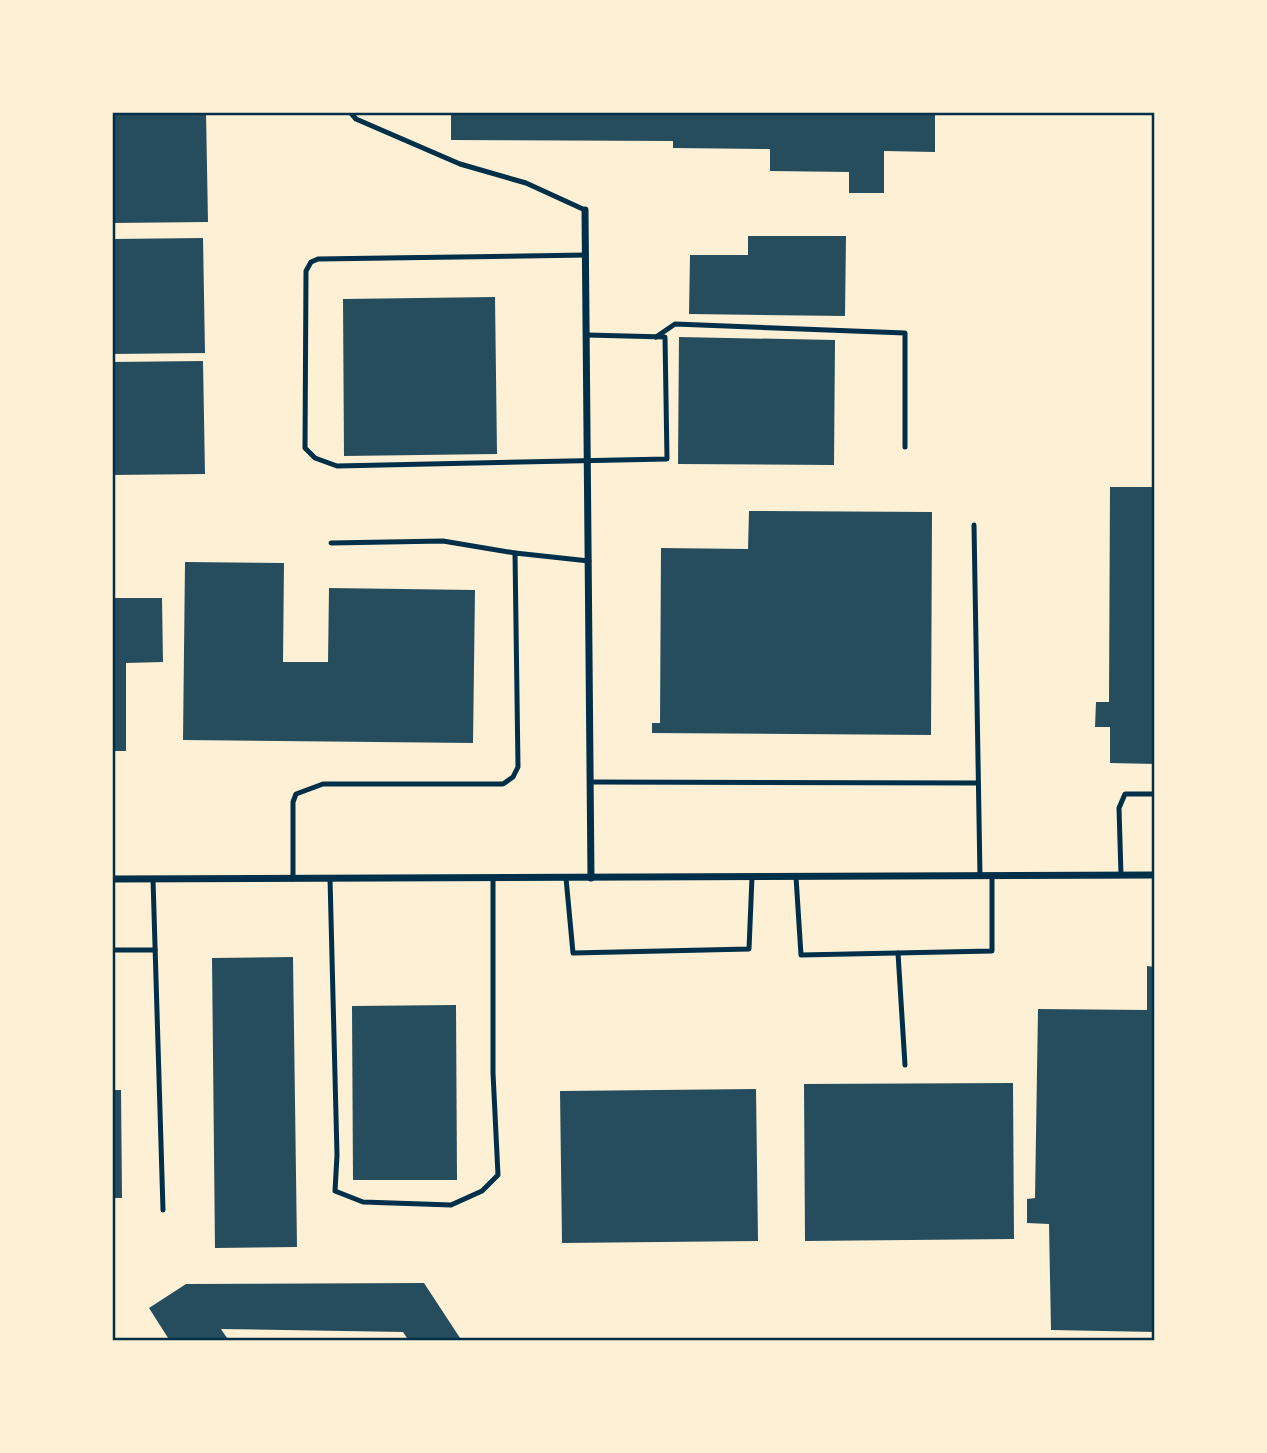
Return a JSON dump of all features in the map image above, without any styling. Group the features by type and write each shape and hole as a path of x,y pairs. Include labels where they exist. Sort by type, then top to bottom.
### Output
{"street":[{"path":"585,209 592,878"},
{"path":"112,879 1155,875"}],"lane":[{"path":"350,112 356,119 460,164 526,183 585,209"},
{"path":"586,255 331,258 311,262 306,271 305,448 315,458 337,466 667,459 664,337 587,335"},
{"path":"656,337 675,324 905,333 905,447"},
{"path":"974,525 980,876"},
{"path":"331,543 443,541 515,553 589,561"},
{"path":"293,879 293,802 296,794 323,784 503,784 513,777 518,767 515,553"},
{"path":"591,782 978,783"},
{"path":"1121,875 1119,808 1125,794 1155,794"},
{"path":"796,877 801,955 992,951 992,876"},
{"path":"566,878 573,953 749,948 752,877"},
{"path":"330,878 337,1156 335,1191 362,1202 451,1205 482,1191 498,1175 493,1073 493,878"},
{"path":"153,879 163,1210"},
{"path":"112,950 155,950"},
{"path":"898,953 905,1065"}],"building":[{"path":"112,112 206,112 208,222 112,223"},
{"path":"451,112 935,112 935,152 884,151 884,193 849,193 849,172 770,171 770,149 673,148 673,141 451,140"},
{"path":"748,236 846,236 845,316 689,314 690,255 748,255"},
{"path":"203,238 205,353 112,354 112,239"},
{"path":"495,297 497,454 344,456 343,299"},
{"path":"679,337 835,340 834,465 678,464"},
{"path":"203,361 205,474 112,475 112,362"},
{"path":"1110,487 1155,487 1155,764 1110,763 1110,727 1095,727 1096,702 1109,702"},
{"path":"749,511 932,512 931,735 652,733 652,723 660,723 661,548 748,549"},
{"path":"185,562 284,563 283,662 328,662 329,588 475,590 473,743 183,740"},
{"path":"112,598 162,598 163,662 126,663 126,751 112,751"},
{"path":"293,957 297,1247 215,1248 212,958"},
{"path":"1147,966 1155,967 1155,1332 1051,1330 1049,1224 1027,1223 1027,1199 1035,1198 1038,1009 1147,1010"},
{"path":"456,1005 457,1180 353,1180 352,1006"},
{"path":"1013,1083 1014,1239 805,1241 804,1084"},
{"path":"756,1089 758,1241 562,1243 560,1091"},
{"path":"112,1090 121,1090 122,1198 112,1198"},
{"path":"424,1283 462,1341 409,1341 403,1332 221,1329 229,1341 170,1341 149,1308 186,1284"}]}
